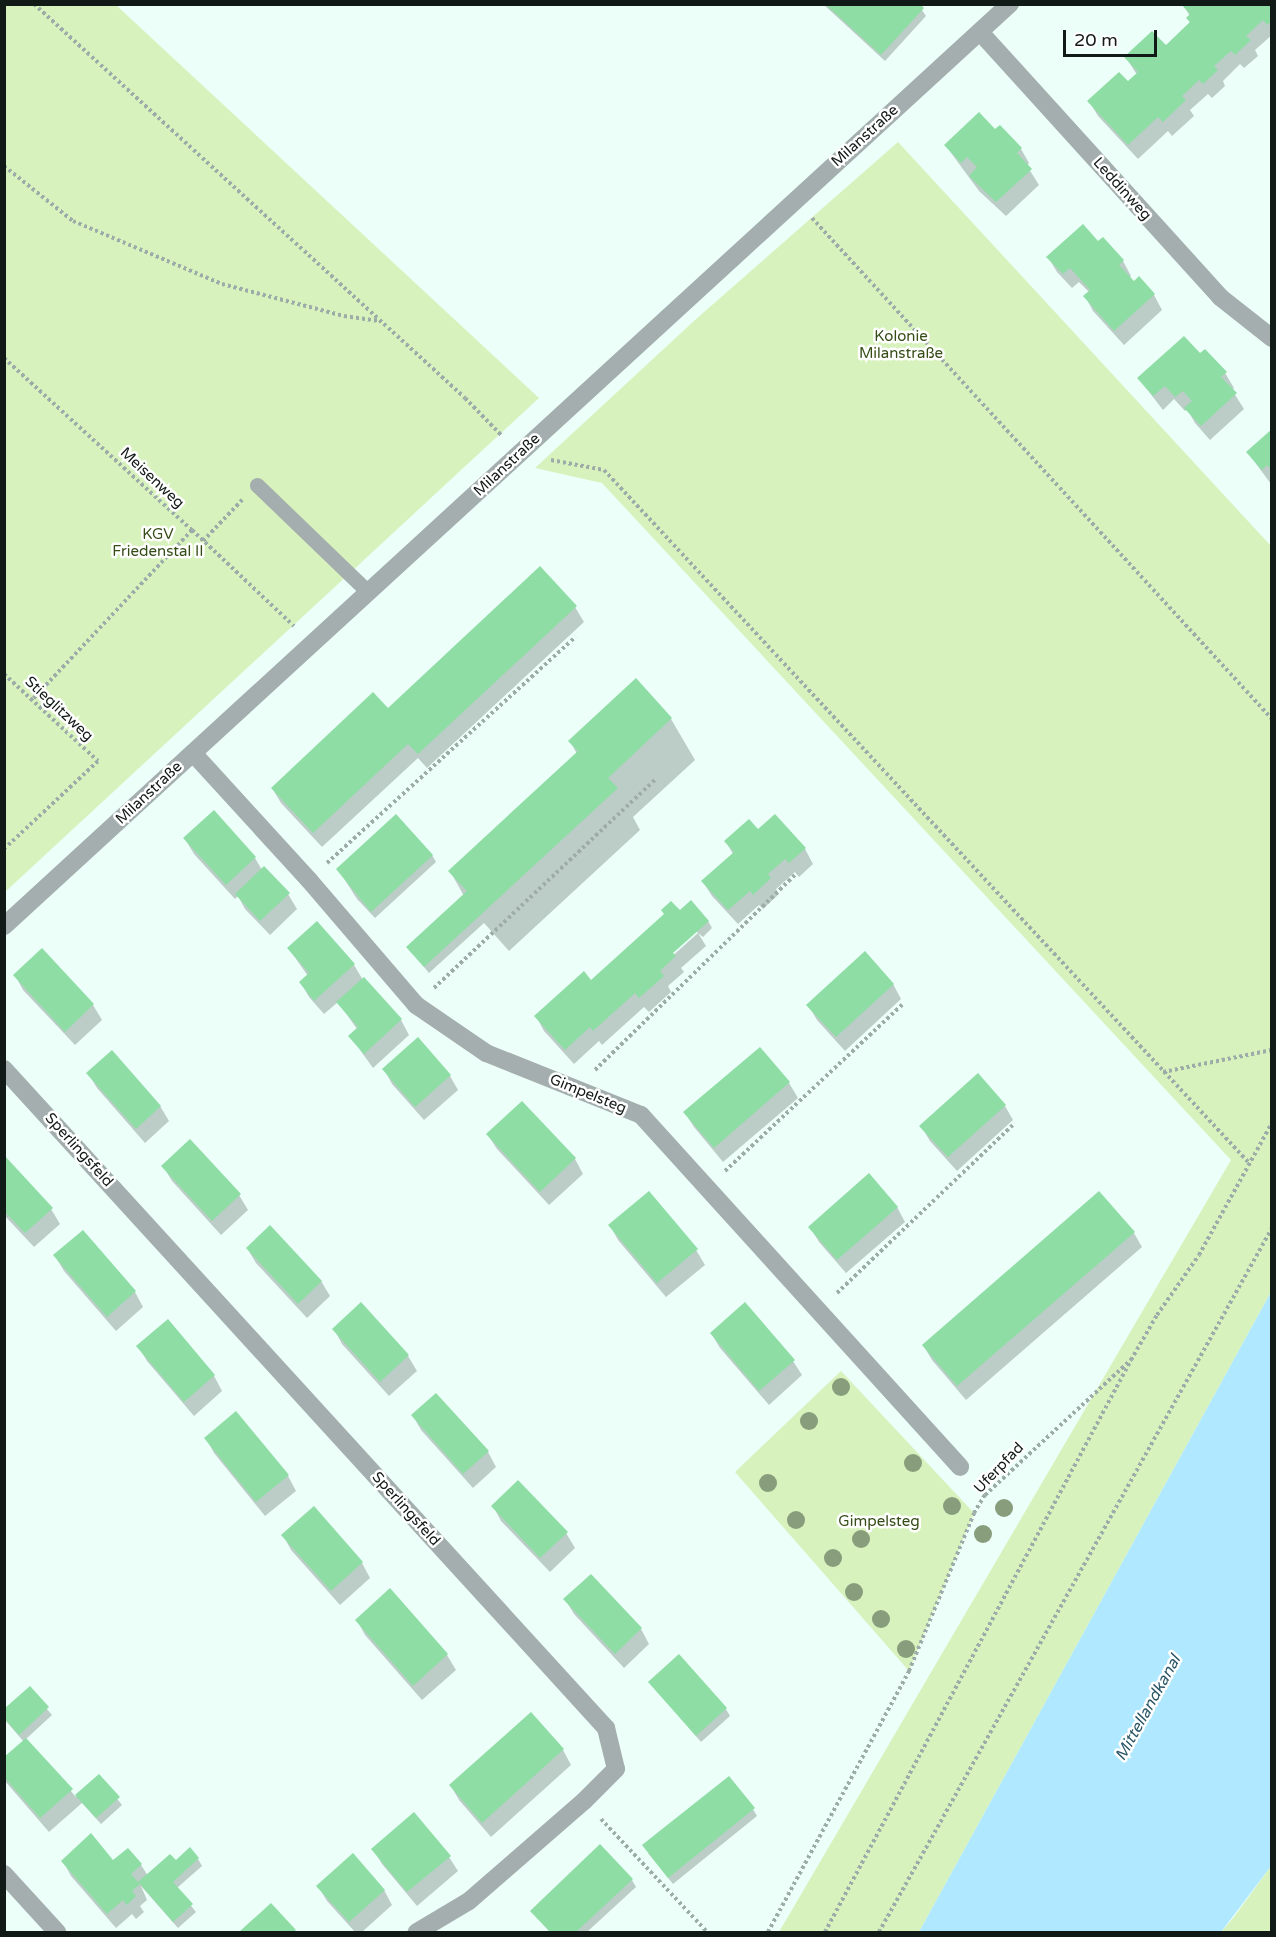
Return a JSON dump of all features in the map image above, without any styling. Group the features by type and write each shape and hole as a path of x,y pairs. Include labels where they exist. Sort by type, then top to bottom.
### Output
{"street":[{"name":"Milanstraße","path":"4,926 1010,4"},
{"name":"Leddinweg","path":"980,32 1220,297 1272,339"},
{"name":"Gimpelsteg","path":"193,753 309,880 416,1005 486,1053 641,1115 960,1467"},
{"name":"Sperlingsfeld","path":"4,1069 606,1728 616,1769 584,1801 469,1901 417,1932"},
{"path":"4,1874 57,1932"}],"lane":[{"path":"257,485 368,592"}],"path":[{"path":"34,4 465,398 519,454 604,470 1249,1163"},
{"path":"4,166 73,221 222,284 344,316 382,321"},
{"path":"796,199 1272,719"},
{"name":"Meisenweg","path":"4,358 312,643"},
{"path":"203,541 257,485"},
{"path":"32,700 192,530"},
{"path":"309,880 575,637"},
{"name":"Stieglitzweg","path":"4,674 98,761 4,849"},
{"path":"416,1005 657,778"},
{"path":"575,1089 797,873"},
{"path":"707,1188 903,1004"},
{"path":"1163,1072 1272,1050"},
{"name":"Uferpfad","path":"768,1932 909,1671 974,1514 985,1495 1131,1360 1157,1315 1199,1255 1272,1123"},
{"path":"819,1311 1013,1125"},
{"path":"879,1932 1272,1228"},
{"path":"825,1932 1131,1360"},
{"path":"584,1801 707,1932"}],"green space":[{"name":"KGV Friedenstal II","path":"5,5 116,5 539,398 5,892"},
{"name":"Kolonie Milanstraße","path":"898,142 1271,546 1271,1292 919,1932 779,1932 1231,1160 602,483 535,468 695,320"},
{"name":"Gimpelsteg","path":"841,1371 974,1513 909,1671 735,1472"},
{"path":"1271,1866 1271,1932 1221,1932 1234,1917"}],"water":[{"name":"Mittellandkanal","path":"1271,1292 1271,1866 1221,1932 919,1932"}],"building":[{"path":"825,4 920,4 924,8 881,55"},
{"path":"1181,4 1272,4 1272,21 1267,25 1263,20 1246,36 1251,40 1235,55 1231,51 1214,66 1218,70 1203,84 1199,80 1182,96 1186,100 1163,122 1158,117 1128,145 1087,101 1119,72 1128,81 1138,72 1124,57 1152,31 1166,45 1190,22 1186,18 1190,14"},
{"path":"979,112 995,129 1000,125 1022,148 1017,153 1032,169 996,202 969,176 977,167 967,157 961,163 944,145"},
{"path":"1083,224 1098,241 1103,237 1124,260 1119,265 1134,281 1139,276 1155,294 1114,331 1083,296 1090,290 1070,268 1063,274 1046,257"},
{"path":"1184,336 1200,353 1205,349 1227,372 1221,377 1237,393 1201,426 1184,408 1192,401 1183,391 1175,397 1165,386 1153,396 1137,378"},
{"path":"1272,429 1272,470 1267,465 1262,470 1246,452"},
{"path":"540,566 577,606 418,754 408,744 313,833 271,788 373,692 388,708"},
{"path":"636,678 672,718 608,778 618,788 424,967 406,947 467,891 448,871 578,751 568,741"},
{"path":"214,810 256,857 226,885 183,838"},
{"path":"396,814 433,855 371,912 336,869"},
{"path":"775,814 806,848 789,863 785,859 768,874 771,878 753,895 750,891 728,910 701,881 734,852 724,841 749,819 758,829"},
{"path":"264,866 290,893 260,921 235,894"},
{"path":"691,900 709,921 673,953 676,956 660,971 664,976 639,998 635,993 593,1031 590,1027 565,1050 534,1016 584,971 591,980 664,914 661,910 671,901 680,910"},
{"path":"317,921 355,964 314,1001 299,982 309,973 287,948"},
{"path":"42,948 94,1004 65,1032 13,975"},
{"path":"865,951 894,984 836,1037 806,1005"},
{"path":"364,977 402,1019 364,1054 348,1036 358,1027 336,1002"},
{"path":"418,1037 451,1075 415,1107 382,1069"},
{"path":"760,1047 790,1082 714,1148 683,1112"},
{"path":"112,1050 161,1106 136,1129 86,1073"},
{"path":"978,1073 1006,1105 948,1157 919,1126"},
{"path":"522,1101 576,1158 540,1192 486,1134"},
{"path":"190,1139 241,1194 212,1221 161,1166"},
{"path":"4,1155 53,1208 25,1233 4,1211"},
{"path":"869,1173 898,1207 837,1260 808,1227"},
{"path":"649,1191 698,1249 657,1283 608,1225"},
{"path":"1099,1191 1135,1232 957,1386 922,1345"},
{"path":"270,1225 322,1281 298,1304 246,1248"},
{"path":"83,1230 136,1291 107,1317 53,1255"},
{"path":"361,1302 409,1355 380,1382 332,1329"},
{"path":"745,1302 795,1360 759,1391 710,1333"},
{"path":"168,1319 215,1375 184,1402 136,1346"},
{"path":"436,1393 489,1451 463,1474 411,1415"},
{"path":"236,1411 289,1475 256,1502 204,1438"},
{"path":"518,1480 568,1532 540,1558 491,1506"},
{"path":"314,1506 363,1562 331,1591 281,1535"},
{"path":"591,1574 642,1628 615,1654 563,1599"},
{"path":"390,1588 448,1654 413,1686 355,1620"},
{"path":"679,1654 727,1708 696,1736 648,1682"},
{"path":"30,1686 49,1707 19,1735 5,1719 5,1708"},
{"path":"531,1712 564,1749 482,1823 449,1785"},
{"path":"26,1738 73,1789 40,1818 4,1777 4,1757"},
{"path":"99,1774 120,1797 96,1818 75,1795"},
{"path":"729,1776 755,1808 668,1878 642,1845"},
{"path":"414,1812 451,1856 407,1892 371,1849"},
{"path":"91,1833 113,1860 128,1848 142,1864 131,1874 138,1882 170,1854 176,1860 190,1847 199,1858 173,1882 193,1904 173,1922 140,1884 132,1891 136,1896 127,1905 123,1900 107,1914 61,1861"},
{"path":"600,1844 633,1879 576,1932 550,1932 530,1911"},
{"path":"353,1853 385,1890 349,1922 316,1886"},
{"path":"271,1903 296,1930 294,1932 239,1932"}]}
